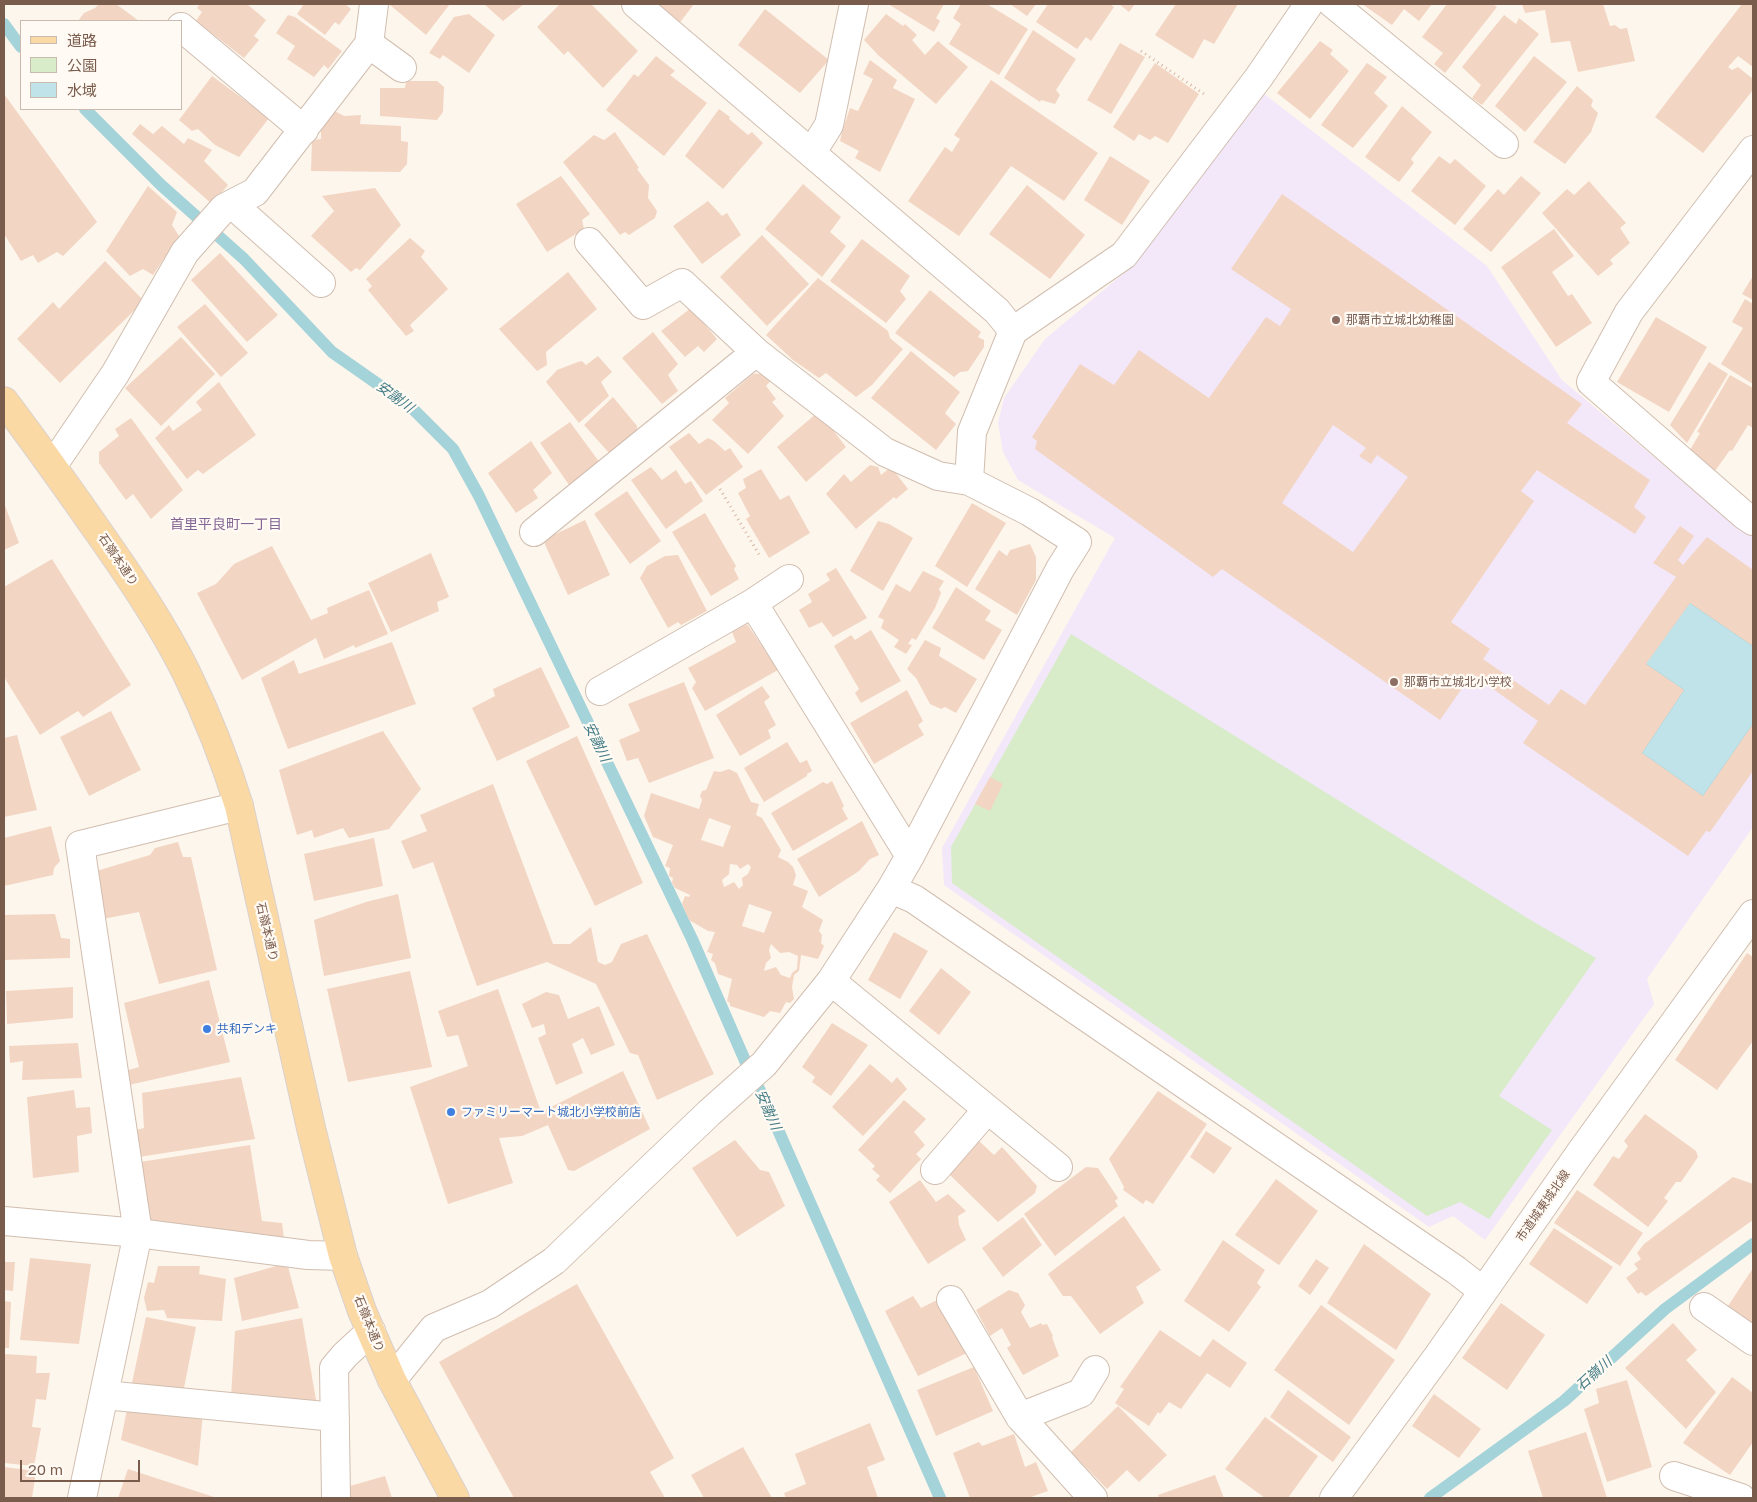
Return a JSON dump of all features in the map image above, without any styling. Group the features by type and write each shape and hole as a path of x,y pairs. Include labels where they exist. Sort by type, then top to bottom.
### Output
{"main road":[{"name":"石嶺本通り","path":"4,401 53,466 129,576 157,620 186,672 210,724 239,806 312,1128 344,1256 362,1311 392,1380 455,1498"}],"street":[{"path":"53,466 115,374 185,252 224,208 255,192 370,44 374,4"},
{"path":"636,4 812,152 997,312 1013,331"},
{"path":"812,152 829,125 854,4"},
{"path":"969,480 972,432 1013,331 1124,255 1258,77 1309,4"},
{"path":"1333,4 1504,144"},
{"path":"182,27 304,130"},
{"path":"370,44 402,68"},
{"path":"1750,512 1591,382 1629,312 1753,150"},
{"path":"232,204 321,283"},
{"path":"392,1380 434,1328 490,1304 554,1261 736,1088 764,1064 830,981 891,889 1060,569 1077,542 1030,512 969,480 938,476 885,452 756,352 682,282 643,305 590,242"},
{"path":"534,532 756,352"},
{"path":"600,691 753,603 784,583"},
{"path":"753,603 910,856"},
{"path":"82,1498 138,1233 80,845 239,806"},
{"path":"891,889 914,899 1456,1270 1483,1291"},
{"name":"市道城東城北線","path":"1334,1498 1603,1122 1752,919"},
{"path":"830,981 1058,1167"},
{"path":"936,1170 987,1110"},
{"path":"4,1221 138,1233 308,1255 344,1256"},
{"path":"951,1300 1020,1417 1093,1498"},
{"path":"1704,1307 1753,1341"},
{"path":"336,1498 334,1368 371,1331"},
{"path":"1020,1417 1082,1393 1095,1370"},
{"path":"104,1395 335,1417"},
{"path":"1674,1476 1741,1498"}],"path":[{"path":"1141,51 1232,112"},
{"path":"720,489 784,583"}],"shaded area":[{"name":"那覇市立城北小学校","path":"1263,93 1487,266 1562,380 1733,523 1753,536 1753,827 1647,979 1654,1004 1485,1240 1453,1216 1429,1227 944,885 942,848 1115,538 1018,480 1003,452 998,423 1004,398 1045,339 1136,263"}],"green space":[{"path":"1071,634 1534,922 1596,958 1499,1096 1552,1130 1489,1219 1460,1202 1427,1216 952,883 951,847"}],"water":[{"path":"1690,603 1753,646 1753,724 1703,796 1642,753 1684,690 1646,664"}],"building":[{"path":"99,4 116,4 138,20 79,20 84,13"},
{"path":"200,4 247,4 266,20 254,36 259,40 244,58 196,21 202,12 197,8"},
{"path":"304,4 345,4 351,9 339,25 335,22 325,35 297,14"},
{"path":"391,4 450,4 426,35"},
{"path":"484,4 524,4 503,21"},
{"path":"560,4 591,4 638,51 603,88 568,51 564,55 537,27"},
{"path":"649,4 694,4 675,29"},
{"path":"888,4 944,4 936,18 940,21 934,32"},
{"path":"961,4 987,4 1028,29 999,75 949,44 961,24 953,18"},
{"path":"1010,4 1036,4 1027,16"},
{"path":"1048,4 1110,4 1114,7 1091,41 1086,37 1077,49 1036,22"},
{"path":"1119,4 1135,4 1129,12"},
{"path":"1176,4 1238,4 1214,44 1204,39 1193,59 1155,35"},
{"path":"1362,4 1432,4 1419,21 1404,9 1392,25"},
{"path":"1447,4 1493,4 1497,7 1445,73 1434,64 1443,53 1422,37"},
{"path":"1522,4 1603,4 1610,26 1615,25 1620,29 1627,28 1635,61 1578,72 1570,41 1551,43 1545,10 1525,13"},
{"path":"1742,4 1753,4 1753,67 1738,56 1728,67 1732,70 1738,67 1753,79 1753,90 1703,153 1655,117"},
{"path":"765,9 829,60 800,93 738,45"},
{"path":"469,14 495,35 469,73 443,55 440,59 429,53 454,17"},
{"path":"886,14 903,26 905,24 917,35 912,40 925,55 938,41 968,67 936,104 878,55 864,40"},
{"path":"288,15 295,17 342,51 328,69 324,65 314,77 287,59 295,46 276,33"},
{"path":"1504,15 1516,24 1519,18 1539,34 1482,105 1472,98 1481,85 1462,67"},
{"path":"1033,30 1076,59 1056,90 1060,95 1055,104 1041,100 1040,102 1004,78"},
{"path":"1320,41 1333,50 1330,54 1349,71 1310,119 1277,93"},
{"path":"1120,43 1145,57 1111,114 1087,100"},
{"path":"656,56 675,71 670,75 707,103 664,156 606,110 634,74 638,77"},
{"path":"1534,56 1567,82 1525,132 1495,106"},
{"path":"870,60 897,80 893,88 915,99 880,172 855,158 859,151 840,141 850,108 858,111 873,79 863,74"},
{"path":"1155,63 1199,94 1168,143 1155,136 1150,140 1139,134 1134,141 1113,127"},
{"path":"1367,63 1387,77 1374,93 1388,106 1353,148 1321,125"},
{"path":"212,76 269,118 239,157 215,145 198,129 192,131 179,120"},
{"path":"991,80 1098,153 1064,201 1011,166 959,236 908,201 945,147 952,152 960,139 954,135"},
{"path":"406,81 437,81 444,87 443,112 437,120 380,116 380,88 405,88"},
{"path":"1577,86 1593,100 1591,106 1598,113 1591,132 1565,164 1533,142"},
{"path":"4,94 97,222 63,256 57,252 38,263 33,255 21,261 4,234"},
{"path":"1402,106 1432,132 1411,159 1414,163 1399,182 1365,157"},
{"path":"329,108 344,116 361,115 360,124 401,126 401,141 408,142 407,164 400,172 311,171 312,140 321,139 321,124"},
{"path":"719,109 748,135 752,132 763,143 723,189 685,156"},
{"path":"140,124 153,134 162,126 184,144 188,138 212,150 204,161 228,185 212,204 132,134"},
{"path":"615,132 649,185 648,198 657,211 655,218 629,235 625,232 620,235 563,162 594,135 604,140"},
{"path":"1110,156 1150,181 1122,225 1084,200"},
{"path":"1439,156 1450,164 1455,159 1486,186 1455,225 1411,191"},
{"path":"561,176 590,214 582,220 584,229 547,252 516,204"},
{"path":"1521,176 1541,193 1491,252 1463,229 1498,189 1504,195"},
{"path":"1589,181 1626,223 1620,228 1630,243 1610,260 1613,264 1598,276 1542,213 1567,189 1574,195"},
{"path":"803,184 841,217 830,232 846,246 822,277 765,229"},
{"path":"1027,185 1085,235 1050,279 989,234"},
{"path":"148,186 177,212 172,225 179,236 153,275 143,269 130,276 106,251"},
{"path":"375,188 401,225 360,270 356,268 351,272 311,236 334,211 322,196"},
{"path":"1282,194 1582,404 1567,423 1650,480 1634,507 1646,517 1635,534 1537,470 1521,491 1534,501 1451,622 1490,649 1483,659 1549,705 1561,689 1585,705 1676,577 1653,563 1680,526 1694,536 1678,560 1683,565 1707,537 1753,570 1753,646 1690,603 1646,664 1684,690 1642,753 1703,796 1753,724 1753,771 1710,832 1706,831 1688,856 1523,743 1538,721 1472,674 1440,720 1222,569 1213,577 1035,449 1037,441 1032,437 1080,364 1114,385 1139,350 1209,398 1266,317 1280,326 1291,309 1231,269","holes":["1333,425 1366,448 1359,456 1371,464 1377,455 1408,477 1353,552 1282,503"]},
{"path":"708,201 722,216 727,213 741,235 702,264 673,226"},
{"path":"1554,229 1574,256 1552,272 1568,296 1572,294 1592,323 1556,347 1501,267"},
{"path":"762,235 809,284 767,326 720,277"},
{"path":"410,238 425,251 421,257 448,289 410,325 414,331 406,336 368,290 372,286 366,279"},
{"path":"862,239 910,276 900,291 906,299 886,323 830,281"},
{"path":"220,253 278,315 247,342 191,280"},
{"path":"105,261 144,301 60,383 17,339 53,302 59,309"},
{"path":"568,272 597,309 546,352 547,365 537,371 499,329"},
{"path":"1753,276 1753,300 1742,294"},
{"path":"818,278 888,331 890,338 903,349 872,385 856,397 826,373 819,378 793,360 766,335"},
{"path":"930,290 981,332 978,337 984,340 984,347 968,371 960,372 954,377 895,333"},
{"path":"1745,299 1753,304 1753,384 1721,364 1743,328 1732,322"},
{"path":"205,304 248,353 221,377 177,327"},
{"path":"691,308 717,339 704,352 698,346 685,357 661,331"},
{"path":"1656,317 1707,347 1669,412 1617,382"},
{"path":"653,332 678,364 668,375 678,391 662,404 622,358"},
{"path":"181,337 215,374 161,426 125,388"},
{"path":"911,351 960,392 945,413 956,424 936,450 871,398"},
{"path":"598,356 612,372 601,382 609,396 579,423 546,382 557,370 582,361 586,365"},
{"path":"1709,362 1728,374 1687,443 1670,425"},
{"path":"771,373 774,377 766,386 776,399 772,402 784,416 748,454 712,420 729,403 725,398 753,374"},
{"path":"1730,375 1753,388 1753,428 1748,425 1732,451 1730,450 1715,471 1690,450 1700,433 1697,432"},
{"path":"219,382 256,435 203,474 198,470 187,479 155,438 169,425 173,431 202,410 196,402"},
{"path":"613,397 637,426 637,434 610,454 584,425"},
{"path":"817,413 826,421 846,447 806,482 777,447"},
{"path":"131,418 183,490 151,519 133,494 126,500 99,463 99,452 119,436 115,429"},
{"path":"570,422 600,463 576,495 540,443"},
{"path":"689,433 699,444 708,438 725,451 730,448 743,467 706,495 669,447"},
{"path":"531,441 552,473 533,490 538,498 516,513 488,473"},
{"path":"870,465 878,467 881,475 891,467 908,489 896,499 894,497 856,529 826,494 844,474 851,482"},
{"path":"651,467 662,480 676,470 685,484 691,481 703,501 666,529 631,480"},
{"path":"761,469 780,500 789,495 810,533 769,558 746,519 750,516 738,493 746,488 743,479"},
{"path":"627,491 661,541 630,564 594,514"},
{"path":"4,503 19,543 4,550"},
{"path":"972,503 1006,523 967,587 935,566"},
{"path":"705,513 736,566 734,569 739,579 711,596 672,532"},
{"path":"585,520 610,575 568,595 543,540"},
{"path":"878,521 889,524 913,538 883,591 850,571"},
{"path":"1030,544 1036,557 1036,580 1017,615 975,589 999,550 1007,556 1010,550"},
{"path":"272,546 311,620 328,613 327,608 369,590 388,634 355,648 354,645 324,659 316,638 242,680 197,593 216,584 234,564"},
{"path":"431,553 449,597 437,602 439,611 391,632 368,583"},
{"path":"678,555 707,611 681,625 678,622 668,628 640,578 647,566 665,556"},
{"path":"52,559 131,685 83,717 78,711 40,735 4,677 4,587"},
{"path":"836,568 867,618 833,637 822,622 809,628 799,610 812,602 808,594 830,580 826,574"},
{"path":"923,571 944,581 939,589 941,593 935,608 916,640 912,638 908,644 912,645 906,654 894,647 899,640 881,628 884,620 878,617 896,584 910,592"},
{"path":"956,587 991,611 985,620 1002,630 984,660 932,628"},
{"path":"747,624 778,670 705,711 692,688 696,682 688,668 736,642 732,632"},
{"path":"871,630 901,681 861,703 855,693 859,689 834,646 851,635 855,640"},
{"path":"925,640 941,648 939,656 977,679 956,713 945,707 941,709 930,704 916,678 907,669"},
{"path":"392,642 416,704 288,749 261,678 294,660 299,674"},
{"path":"541,667 570,727 497,761 472,708 495,696 493,689"},
{"path":"684,682 714,758 649,783 638,758 627,761 619,740 640,731 628,704"},
{"path":"762,686 770,697 764,702 776,725 768,730 771,738 740,756 716,715"},
{"path":"907,690 923,721 918,725 924,735 874,764 850,723"},
{"path":"111,711 141,770 89,796 60,737"},
{"path":"383,731 421,789 389,829 349,838 343,828 314,838 312,830 297,835 279,770"},
{"path":"17,735 37,810 4,817 4,738"},
{"path":"577,736 643,883 595,906 526,761"},
{"path":"787,742 800,763 807,760 812,771 764,802 744,768"},
{"path":"729,769 737,773 751,802 759,804 756,815 762,818 781,850 778,857 793,867 796,875 793,885 808,891 802,907 823,920 819,931 822,935 821,943 824,946 818,959 801,955 799,971 794,975 792,987 794,999 790,1003 786,1002 780,1013 770,1011 764,1017 730,1006 730,1003 727,1001 732,979 718,974 715,963 711,960 713,954 707,952 715,932 708,931 689,920 682,904 685,896 689,897 690,895 675,888 672,883 673,878 669,876 670,868 665,866 673,845 653,837 644,816 651,793 699,809 702,791 706,790 714,771 720,772","holes":["709,818 731,826 723,847 701,840","730,864 737,865 740,869 748,864 751,867 748,874 742,878 743,885 739,889 734,882 724,887 722,880 729,874","749,904 772,912 764,933 742,926","771,944 780,953 789,952 798,956 797,969 790,978 781,975 776,967 764,971 766,963 771,958 769,950"]},
{"path":"990,777 1003,784 990,811 975,804"},
{"path":"832,781 848,819 793,851 771,813 823,782 827,784"},
{"path":"493,784 553,944 570,944 591,927 598,962 605,965 612,962 621,944 647,934 714,1074 657,1100 638,1055 630,1053 596,984 547,962 477,986 433,862 413,869 401,841 427,831 420,815"},
{"path":"862,821 879,855 870,859 859,871 819,897 797,859"},
{"path":"51,826 60,861 54,868 53,875 4,886 4,838"},
{"path":"374,838 383,886 314,901 304,854"},
{"path":"178,842 183,857 191,857 217,970 159,984 139,912 103,919 93,872 150,855 155,848"},
{"path":"398,894 411,958 324,976 314,920 366,902"},
{"path":"55,914 61,938 70,939 70,958 4,960 4,915"},
{"path":"894,932 928,951 900,999 868,980"},
{"path":"1747,953 1753,957 1753,1041 1717,1090 1675,1060"},
{"path":"941,968 971,992 939,1035 909,1011"},
{"path":"410,971 432,1067 348,1082 327,989"},
{"path":"209,980 230,1062 129,1085 125,1071 139,1067 124,1003"},
{"path":"73,987 73,1018 7,1024 6,991"},
{"path":"498,989 541,1112 623,1071 650,1129 574,1171 568,1170 548,1125 522,1136 499,1138 513,1183 448,1204 410,1087 468,1066 458,1035 447,1037 438,1011"},
{"path":"546,992 559,995 568,1019 599,1006 615,1045 591,1055 583,1038 572,1044 583,1073 556,1085 538,1038 546,1034 544,1024 532,1028 522,1004"},
{"path":"832,1023 868,1045 831,1096 812,1082 815,1077 802,1067"},
{"path":"78,1043 82,1078 22,1080 23,1061 10,1063 9,1046"},
{"path":"870,1064 892,1083 897,1077 907,1089 863,1136 832,1107"},
{"path":"241,1077 255,1139 139,1157 133,1131 144,1128 142,1093"},
{"path":"74,1090 76,1108 90,1107 92,1133 77,1136 79,1172 33,1178 27,1097"},
{"path":"1158,1091 1207,1124 1153,1204 1146,1200 1143,1204 1123,1190 1124,1187 1109,1159"},
{"path":"904,1100 926,1119 914,1132 925,1145 916,1154 921,1159 890,1193 876,1180 880,1176 872,1169 875,1166 858,1150"},
{"path":"1645,1114 1696,1151 1698,1157 1681,1182 1676,1182 1664,1198 1668,1201 1648,1227 1593,1185 1613,1156 1619,1159 1628,1146 1624,1141"},
{"path":"1206,1131 1232,1148 1214,1174 1190,1157"},
{"path":"735,1140 760,1170 769,1172 785,1206 737,1237 692,1168"},
{"path":"979,1141 994,1155 1002,1147 1037,1186 1035,1193 998,1222 948,1173"},
{"path":"250,1145 262,1221 282,1223 284,1239 149,1227 140,1162"},
{"path":"1086,1167 1098,1168 1118,1198 1115,1201 1118,1206 1055,1256 1024,1214"},
{"path":"1733,1177 1753,1184 1753,1220 1646,1296 1641,1292 1638,1294 1626,1278 1638,1269 1634,1264 1641,1259 1637,1253 1644,1244"},
{"path":"1276,1179 1318,1211 1279,1265 1235,1235"},
{"path":"920,1180 936,1202 948,1194 966,1211 958,1216 959,1225 966,1240 928,1264 889,1202"},
{"path":"1577,1190 1643,1233 1620,1266 1554,1223"},
{"path":"1124,1216 1161,1270 1136,1287 1144,1303 1100,1334 1071,1296 1063,1296 1048,1274"},
{"path":"1023,1217 1042,1245 1003,1277 982,1248"},
{"path":"1554,1228 1613,1267 1587,1304 1529,1264"},
{"path":"1223,1240 1265,1270 1257,1283 1261,1287 1229,1332 1184,1301"},
{"path":"1364,1244 1431,1294 1396,1350 1327,1303"},
{"path":"30,1258 91,1264 79,1344 20,1340"},
{"path":"1316,1259 1329,1268 1310,1295 1298,1286"},
{"path":"4,1262 15,1262 13,1291 4,1290"},
{"path":"287,1263 299,1308 242,1321 234,1278"},
{"path":"158,1266 200,1266 199,1274 226,1279 222,1321 167,1318 164,1310 147,1311 144,1298 148,1282 154,1283"},
{"path":"1753,1268 1753,1324 1728,1306"},
{"path":"577,1284 674,1458 650,1472 665,1498 514,1498 439,1362"},
{"path":"1009,1290 1018,1293 1025,1305 1021,1312 1030,1328 1041,1323 1042,1325 1047,1324 1059,1356 1023,1375 1007,1348 1011,1345 1002,1328 990,1336 976,1310"},
{"path":"913,1296 921,1308 943,1297 969,1352 918,1376 885,1311"},
{"path":"4,1301 11,1302 9,1348 4,1348"},
{"path":"1501,1303 1545,1335 1507,1390 1462,1358"},
{"path":"1321,1305 1395,1360 1349,1425 1274,1370"},
{"path":"146,1317 196,1327 183,1393 132,1383"},
{"path":"302,1318 317,1406 231,1397 235,1331"},
{"path":"1673,1323 1697,1350 1686,1360 1716,1392 1686,1429 1625,1368"},
{"path":"1160,1330 1200,1357 1213,1339 1247,1363 1230,1388 1207,1373 1181,1409 1169,1402 1160,1414 1158,1412 1149,1426 1115,1403 1124,1389 1120,1387"},
{"path":"4,1354 37,1356 36,1373 50,1373 46,1400 36,1399 32,1427 41,1428 34,1466 4,1463"},
{"path":"974,1367 993,1411 936,1436 917,1390"},
{"path":"1732,1377 1753,1393 1753,1442 1730,1475 1683,1443"},
{"path":"1627,1380 1652,1467 1607,1482 1584,1409 1599,1403 1596,1389"},
{"path":"1288,1390 1351,1437 1333,1462 1270,1417"},
{"path":"1434,1394 1481,1429 1459,1458 1412,1426"},
{"path":"1118,1406 1167,1455 1139,1482 1127,1470 1107,1489 1071,1452"},
{"path":"127,1409 203,1413 198,1466 121,1440"},
{"path":"1265,1417 1318,1456 1288,1498 1265,1498 1225,1469"},
{"path":"870,1423 885,1460 867,1467 878,1498 786,1498 784,1493 806,1484 795,1454"},
{"path":"1586,1432 1607,1498 1543,1498 1528,1451"},
{"path":"1014,1434 1025,1467 1036,1462 1048,1491 1028,1498 970,1498 953,1453 979,1442 982,1446"},
{"path":"743,1447 772,1498 704,1498 691,1475"},
{"path":"4,1467 36,1471 32,1498 4,1498"},
{"path":"128,1469 217,1498 118,1498"},
{"path":"1215,1475 1224,1498 1159,1498 1158,1495"},
{"path":"385,1476 392,1498 346,1498 343,1488"}],"waterway":[{"name":"安謝川","path":"4,24 20,46"},
{"name":"安謝川","path":"86,110 161,185 244,259 332,352 412,408 453,449 479,496 692,939 940,1498"},
{"name":"石嶺川","path":"1430,1498 1564,1401 1665,1309 1753,1244"}],"place":[{"name":"那覇市立城北幼稚園","path":"1336,320"},
{"name":"那覇市立城北小学校","path":"1394,682"},
{"name":"共和デンキ","path":"207,1029"},
{"name":"ファミリーマート城北小学校前店","path":"451,1112"}],"district":[{"name":"首里平良町一丁目","path":"226,525"}]}
